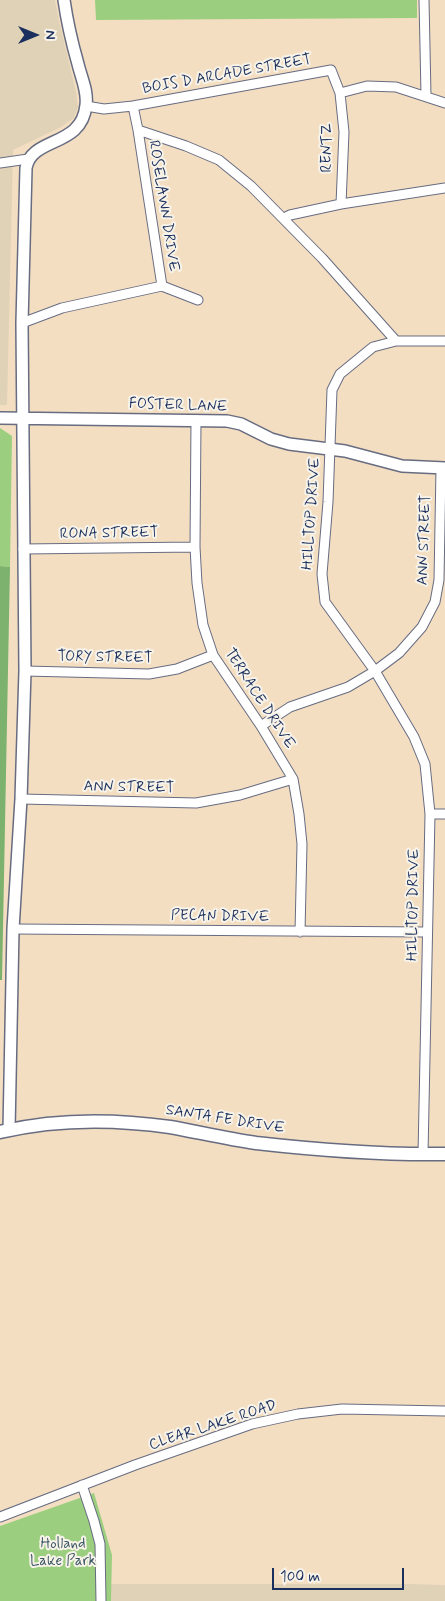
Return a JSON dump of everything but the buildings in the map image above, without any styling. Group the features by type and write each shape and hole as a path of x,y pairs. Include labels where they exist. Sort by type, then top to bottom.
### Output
{"main road":[{"name":"SANTA FE DRIVE","path":"5,1131 76,1122 130,1122 254,1142 306,1148 347,1152 445,1154"}],"street":[{"path":"0,163 28,159 44,147 66,137 80,124 86,106 86,96 64,0"},
{"path":"424,0 426,96"},
{"name":"BOIS D ARCADE STREET","path":"86,106 104,109 132,106 331,70 340,93"},
{"path":"340,93 367,86 396,87 445,102"},
{"name":"RENTZ","path":"340,93 344,132 341,204"},
{"name":"ROSELAWN DRIVE","path":"22,323 62,308 162,286 138,130 132,106"},
{"path":"138,130 186,146 219,160 251,186 322,258 396,341"},
{"path":"5,1131 6,1004 14,929 21,799 24,671 22,323 28,159"},
{"path":"284,218 341,204 445,188"},
{"path":"162,286 198,300"},
{"name":"HILLTOP DRIVE","path":"422,1154 430,814 426,764 414,737 375,671 325,602 322,574 328,502 332,390 340,374 373,347 396,341 445,341"},
{"name":"FOSTER LANE","path":"0,418 227,421 241,424 271,439 289,444 330,448 402,466 443,468"},
{"name":"TERRACE DRIVE","path":"196,420 195,547 198,591 203,625 213,655 261,726 292,779 300,814 302,844 300,932"},
{"name":"ANN STREET","path":"261,726 290,706 348,687 375,671 399,653 422,627 436,602 440,561 443,468"},
{"name":"RONA STREET","path":"23,549 195,547"},
{"name":"TORY STREET","path":"24,671 149,674 177,669 213,655"},
{"name":"ANN STREET","path":"21,799 196,803 240,795 292,779"},
{"path":"430,814 445,814"},
{"name":"PECAN DRIVE","path":"14,929 427,932"},
{"name":"CLEAR LAKE ROAD","path":"0,1517 252,1424 298,1414 342,1409 445,1411"},
{"path":"82,1486 100,1544 101,1601"}],"shaded area":[{"path":"0,0 55,0 78,107 74,118 61,127 13,150 7,405 0,405"},
{"path":"111,1584 445,1585 445,1601 111,1601"}],"green space":[{"path":"95,0 417,0 417,18 96,20"},
{"path":"0,428 12,436 10,567 0,566"},
{"path":"0,566 10,567 2,980 0,980"},
{"name":"Holland Lake Park","path":"94,1493 112,1555 111,1601 0,1601 0,1526"}]}
